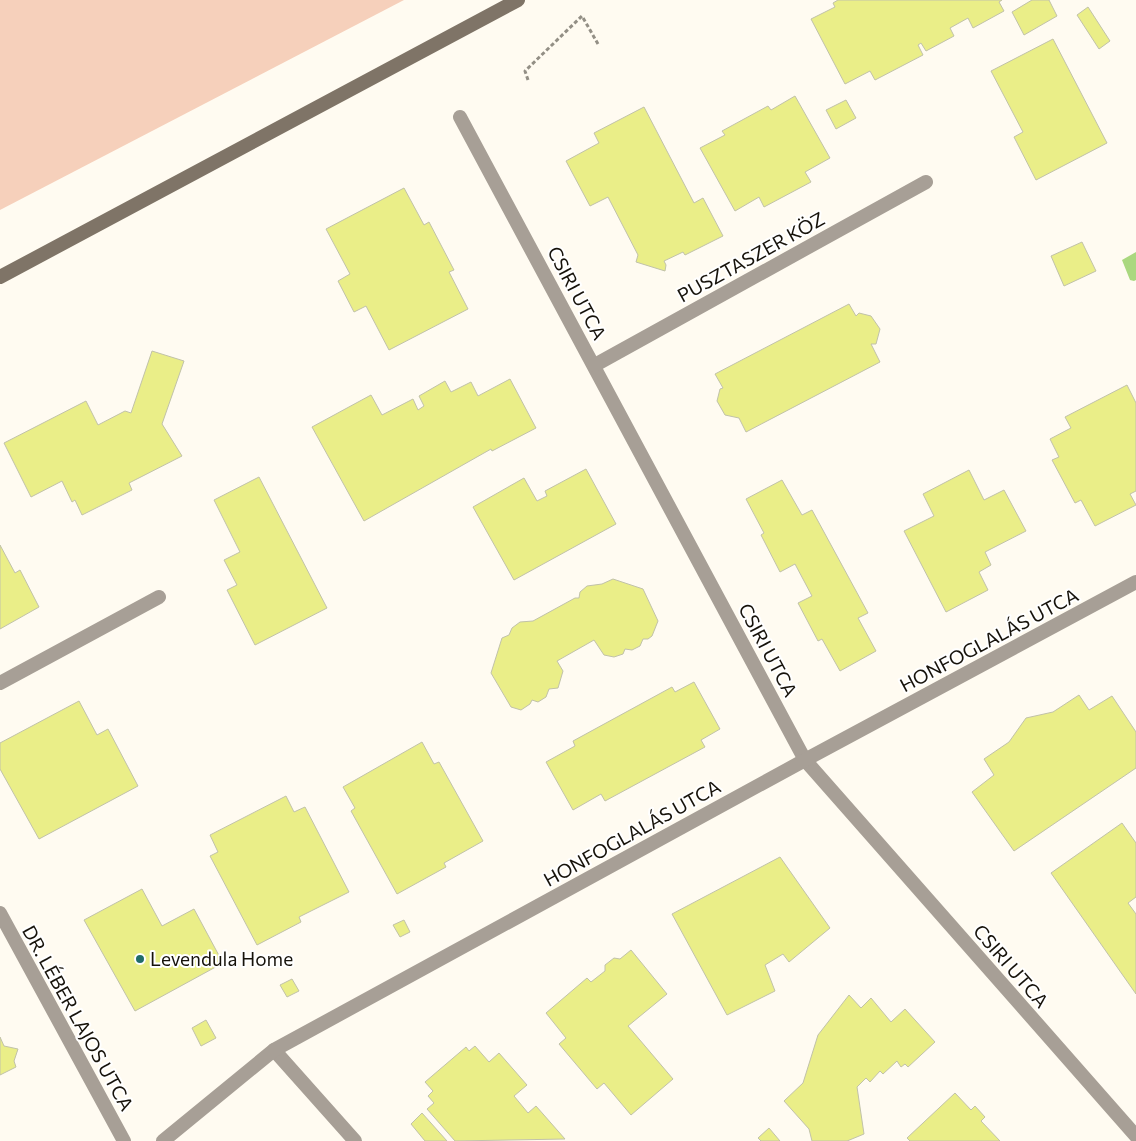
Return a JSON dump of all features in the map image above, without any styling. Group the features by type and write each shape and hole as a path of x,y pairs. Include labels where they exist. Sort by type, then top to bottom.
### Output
{"main road":[{"path":"0,277 518,0"}],"street":[{"name":"CSIRI UTCA","path":"460,116 805,760 1136,1136"},
{"name":"PUSZTASZER KÖZ","path":"595,365 926,182"},
{"name":"HONFOGLALÁS UTCA","path":"163,1141 274,1050 805,760 1136,582"},
{"path":"0,683 159,597"},
{"name":"DR. LÉBER LAJOS UTCA","path":"0,913 124,1141"},
{"path":"274,1050 355,1141"}],"path":[{"path":"528,80 524,70 582,16 598,44"}],"shaded area":[{"path":"0,0 404,0 0,210"},
{"path":"1136,252 1136,280 1134,281 1130,280 1122,260"}],"building":[{"path":"838,0 1002,0 999,2 1004,11 973,28 968,18 950,28 954,36 926,51 921,43 918,45 923,55 875,80 870,71 845,84 811,19 835,7 833,3"},
{"path":"1032,0 1049,0 1057,16 1024,35 1012,12"},
{"path":"1088,7 1110,41 1099,49 1077,15"},
{"path":"1053,39 1107,143 1036,180 1014,137 1023,132 991,71"},
{"path":"795,96 830,158 805,172 811,182 764,207 759,197 735,211 700,148 725,135 722,131 768,106 771,110"},
{"path":"846,100 856,118 836,129 826,110"},
{"path":"644,107 694,203 703,198 723,236 685,255 683,252 664,261 666,265 665,271 636,262 638,255 608,197 590,206 566,161 599,143 594,133"},
{"path":"404,188 424,225 429,222 454,270 449,272 468,309 389,350 366,306 354,312 338,281 350,274 326,229"},
{"path":"1082,242 1096,271 1064,286 1051,256"},
{"path":"849,304 856,316 859,313 871,316 880,329 876,344 871,344 880,362 746,432 739,418 725,415 717,401 720,389 723,388 715,374"},
{"path":"152,351 184,361 162,424 182,456 129,483 132,490 82,515 75,500 72,502 62,481 31,497 4,443 86,401 98,425 125,411 131,413"},
{"path":"510,379 536,428 492,451 491,449 364,521 312,427 371,395 382,415 413,399 418,410 424,406 419,396 445,381 451,392 471,382 478,396"},
{"path":"1127,385 1136,403 1136,491 1130,494 1136,505 1095,526 1081,500 1075,503 1052,460 1059,457 1050,439 1071,428 1065,417"},
{"path":"586,469 616,524 514,580 473,507 524,478 537,501 547,496 545,491"},
{"path":"969,470 984,500 1004,490 1026,531 985,552 991,565 979,572 988,590 946,612 904,531 934,516 923,494"},
{"path":"259,477 327,608 255,645 227,590 237,585 224,560 240,552 214,500"},
{"path":"782,480 802,515 812,510 868,613 858,618 876,651 840,671 822,639 818,641 798,603 812,596 795,564 780,572 761,535 764,533 746,499"},
{"path":"0,545 15,573 20,570 39,607 0,629"},
{"path":"613,579 643,589 658,621 652,636 648,639 643,639 640,646 632,650 625,649 623,654 614,657 604,655 594,640 557,661 563,671 558,688 549,689 546,697 538,702 532,700 530,704 521,710 511,707 491,673 502,638 509,635 512,628 520,622 533,621 575,598 579,598 580,592 587,586 602,584"},
{"path":"694,682 720,729 701,740 705,747 605,801 601,794 573,810 546,762 575,746 573,741 672,687 675,692"},
{"path":"1079,695 1089,710 1112,696 1136,732 1136,768 1014,851 972,792 994,775 984,759 1009,742 1026,718 1053,712"},
{"path":"79,701 97,735 108,729 138,786 39,839 0,769 0,743"},
{"path":"422,742 434,764 439,762 483,841 444,863 446,867 397,894 351,811 355,808 343,787"},
{"path":"286,796 294,812 305,807 349,892 299,917 301,922 257,945 210,856 218,852 210,835"},
{"path":"1122,823 1136,843 1136,897 1128,903 1136,914 1136,994 1051,873"},
{"path":"780,857 830,928 789,962 783,954 765,965 775,991 727,1015 672,914"},
{"path":"142,889 162,926 194,909 223,963 135,1011 84,920"},
{"path":"404,920 410,932 400,937 393,925"},
{"path":"631,950 667,994 628,1026 673,1079 631,1115 604,1083 597,1089 559,1044 566,1038 546,1013 587,978 591,982 605,971 605,965 614,958 620,959"},
{"path":"292,979 299,991 287,997 280,985"},
{"path":"849,995 861,1008 871,998 891,1022 905,1009 935,1042 908,1067 905,1064 901,1067 897,1061 883,1074 880,1071 870,1082 866,1078 857,1087 864,1134 847,1141 812,1141 809,1129 784,1101 803,1083 818,1035"},
{"path":"206,1020 216,1038 201,1046 192,1028"},
{"path":"0,1037 4,1046 18,1049 14,1061 16,1067 0,1075"},
{"path":"475,1046 489,1062 499,1053 527,1085 514,1096 528,1113 536,1106 565,1139 455,1141 427,1109 434,1103 428,1096 433,1091 425,1082 466,1047 469,1051"},
{"path":"955,1093 971,1110 975,1106 985,1117 981,1121 1000,1141 910,1141 907,1138"},
{"path":"422,1113 447,1141 425,1141 411,1124"},
{"path":"769,1128 780,1141 761,1141 758,1138"}],"place":[{"name":"Levendula Home","path":"140,959"}]}
